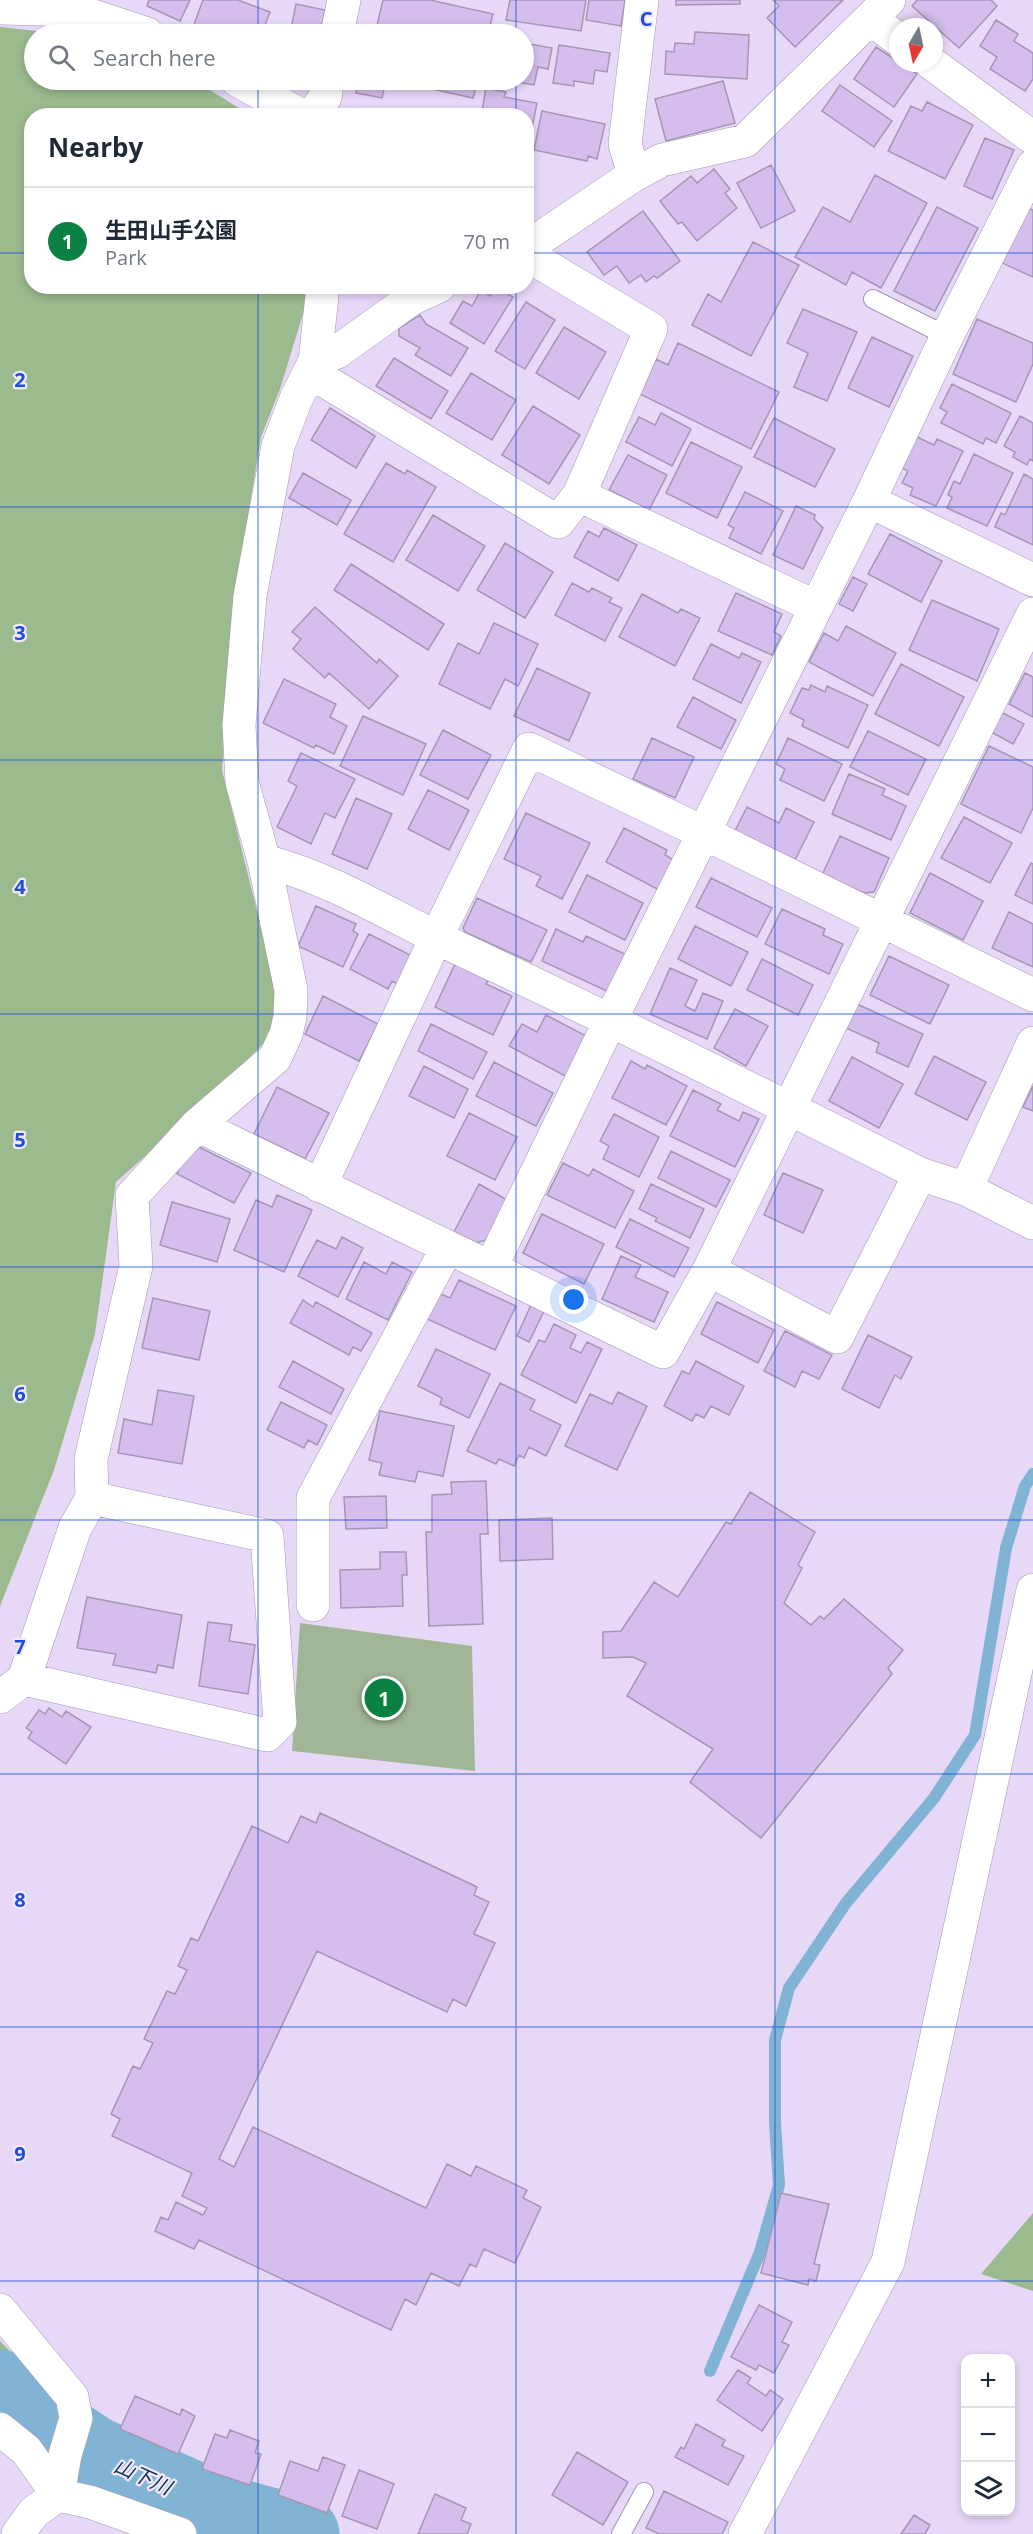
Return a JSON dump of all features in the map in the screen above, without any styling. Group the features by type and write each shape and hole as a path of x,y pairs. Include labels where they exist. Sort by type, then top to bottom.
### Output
{"street":[{"path":"339,24 344,0"},
{"path":"634,176 625,144 642,0"},
{"path":"0,8 42,9 90,15 117,24"},
{"path":"534,242 662,160 745,141 880,10 889,24"},
{"path":"943,72 1033,138"},
{"path":"255,90 288,108"},
{"path":"318,108 326,90"},
{"path":"491,1267 611,1019 869,501 947,336 1033,166"},
{"path":"313,367 558,522 579,495 651,329 539,262 534,256"},
{"path":"92,1498 267,1536 280,1722 267,1735 12,1688 75,1528 92,1498 91,1459 135,1266 132,1196 197,1125 275,1058 286,1034 290,1017 291,990 264,861 243,782 239,725 250,596 278,446 296,399 313,367 322,294"},
{"path":"313,367 411,299 422,294"},
{"path":"579,495 816,607"},
{"path":"869,501 1033,580"},
{"path":"197,1125 663,1352 709,1270 1033,614"},
{"path":"320,1186 436,938 529,749 704,832 1033,996"},
{"path":"264,861 298,870 436,938 611,1019 920,1174 966,1189 1033,1223"},
{"path":"966,1189 1033,1043"},
{"path":"709,1270 837,1337 920,1174"},
{"path":"313,1605 313,1498 447,1248"},
{"path":"746,2534 888,2262 1033,1590"},
{"path":"0,2310 72,2397 76,2418 65,2454 58,2495 34,2512 18,2534"},
{"path":"0,2429 26,2450 58,2495 90,2502 180,2534"}],"lane":[{"path":"873,299 947,336"},
{"path":"621,2534 644,2492"}],"green space":[{"path":"0,27 24,30 24,90 210,90 239,108 24,108 24,294 307,294 306,304 280,389 261,437 235,594 222,770 277,992 278,1014 269,1038 197,1110 116,1182 95,1334 54,1470 0,1606"},
{"path":"300,1623 472,1646 475,1771 292,1751"},
{"path":"1033,2213 1033,2291 981,2274"},
{"path":"0,2341 48,2391 43,2403 0,2368"}],"building":[{"path":"149,0 190,0 180,21 147,6"},
{"path":"203,0 238,0 270,12 265,24 194,24"},
{"path":"383,0 430,0 493,14 490,24 377,24"},
{"path":"510,0 586,0 581,31 506,20"},
{"path":"589,0 625,0 621,26 586,20"},
{"path":"676,0 740,0 740,4 676,5"},
{"path":"773,0 843,0 795,47 767,18 779,6"},
{"path":"917,0 991,0 997,6 959,48 943,34 943,18 925,18 912,6"},
{"path":"296,4 325,10 322,24 292,24"},
{"path":"996,20 1018,34 1014,41 1033,53 1033,79 1025,91 990,69 997,57 980,46"},
{"path":"695,32 749,35 747,79 665,74 666,51 674,52 675,43 694,44"},
{"path":"534,45 552,48 548,69 538,67 534,85"},
{"path":"559,45 610,53 607,72 595,70 593,84 574,81 574,86 553,83"},
{"path":"876,47 889,56 889,72 917,74 894,107 854,79"},
{"path":"723,81 735,123 666,141 655,99"},
{"path":"840,85 892,121 874,147 822,111"},
{"path":"357,90 384,90 382,98 356,93"},
{"path":"437,90 475,90 473,98"},
{"path":"486,90 506,92 504,97 537,103 534,118 534,108 482,108"},
{"path":"927,102 973,125 945,179 888,151 911,106 922,111"},
{"path":"542,111 605,124 597,159 588,156 587,161 534,150"},
{"path":"985,138 1014,150 992,199 964,186"},
{"path":"771,165 795,211 761,228 737,183"},
{"path":"714,169 730,189 725,193 737,208 697,241 682,222 678,224 660,201 691,176 697,183"},
{"path":"875,175 927,203 881,288 852,272 846,285 795,257 823,207 850,222"},
{"path":"937,207 978,228 935,311 894,291"},
{"path":"1027,208 1033,210 1033,277 1002,263"},
{"path":"643,211 680,261 657,278 654,276 646,282 641,275 629,283 617,266 604,275 587,252"},
{"path":"753,242 799,265 751,356 692,325 708,294 721,302"},
{"path":"479,294 490,296 491,294 508,294 513,297 484,344 450,323 463,301 472,306"},
{"path":"526,302 555,320 525,369 495,351"},
{"path":"803,309 857,332 827,401 794,387 808,353 787,343"},
{"path":"420,315 426,324 468,348 451,376 415,355 420,348 399,336 399,328"},
{"path":"977,319 1033,343 1033,364 1016,402 953,374"},
{"path":"564,327 606,352 579,399 536,373"},
{"path":"872,337 913,356 889,407 848,388"},
{"path":"678,343 779,392 751,449 640,394 656,359 668,365"},
{"path":"394,358 448,391 431,419 376,386"},
{"path":"471,373 516,400 492,440 446,413"},
{"path":"952,384 1011,413 996,443 986,438 983,444 941,423 947,412 940,408"},
{"path":"533,406 580,435 549,484 502,455"},
{"path":"330,408 375,436 356,468 311,440"},
{"path":"661,413 691,429 672,466 626,442 639,417 655,425"},
{"path":"1020,416 1033,423 1033,461 1030,459 1027,465 1013,457 1015,452 1004,446"},
{"path":"774,418 835,449 815,487 754,457"},
{"path":"917,437 934,445 937,439 963,451 936,506 910,495 913,488 902,483 908,471 902,468"},
{"path":"691,442 742,467 717,518 666,493"},
{"path":"974,454 1013,473 987,526 947,508 952,497 948,495 954,481 960,484"},
{"path":"628,455 667,475 649,510 609,490"},
{"path":"386,463 405,474 407,470 436,487 393,562 344,534"},
{"path":"303,473 351,500 337,525 289,498"},
{"path":"1024,474 1033,479 1033,545 995,527 1001,513 1005,515"},
{"path":"745,492 783,511 761,554 729,538 734,528 728,525"},
{"path":"796,506 815,515 814,519 823,528 803,569 773,555"},
{"path":"433,515 485,546 458,591 406,560"},
{"path":"604,528 637,545 618,581 574,557 588,531 599,537"},
{"path":"890,534 942,561 921,602 868,574"},
{"path":"505,543 553,572 525,618 477,590"},
{"path":"351,564 444,624 428,650 334,590"},
{"path":"853,577 867,584 853,611 839,604"},
{"path":"572,583 589,592 592,588 612,598 609,602 622,608 605,641 555,615"},
{"path":"736,593 782,614 774,632 781,636 772,655 718,631"},
{"path":"642,594 678,613 681,609 700,618 675,666 619,637"},
{"path":"932,600 999,629 977,681 909,650"},
{"path":"315,607 377,663 379,659 398,676 369,709 329,673 325,678 293,649 301,639 292,632"},
{"path":"494,623 538,644 518,686 505,679 490,709 439,684 458,643 479,654"},
{"path":"846,626 896,653 873,696 809,662 824,633 838,641"},
{"path":"711,644 739,658 742,653 761,662 741,703 693,679"},
{"path":"901,664 964,697 939,746 875,714"},
{"path":"537,668 590,693 569,741 514,716"},
{"path":"1025,673 1033,677 1033,717 1009,704"},
{"path":"284,679 336,704 330,717 347,726 334,754 316,745 314,748 263,723"},
{"path":"811,685 825,692 827,686 868,705 848,748 802,726 804,720 790,713 802,688 809,690"},
{"path":"693,697 736,720 721,749 677,727"},
{"path":"1001,712 1024,724 1013,744 991,732"},
{"path":"363,716 426,744 403,795 340,766"},
{"path":"443,730 491,755 468,799 420,775"},
{"path":"868,731 926,759 908,795 850,767"},
{"path":"652,738 694,757 675,798 633,779"},
{"path":"788,738 842,764 824,801 780,780 785,769 776,764"},
{"path":"989,746 1033,767 1033,808 1021,833 961,804"},
{"path":"301,753 355,779 335,818 325,813 311,844 277,827 297,786 288,781"},
{"path":"849,774 885,789 882,795 906,806 891,840 832,814"},
{"path":"428,790 469,810 449,850 408,829"},
{"path":"356,798 392,814 367,869 332,854"},
{"path":"747,807 779,823 786,808 814,822 795,860 735,831"},
{"path":"526,813 590,843 562,899 536,886 541,876 504,859"},
{"path":"964,817 1012,843 990,883 941,858"},
{"path":"624,828 667,850 665,855 674,860 659,890 606,862"},
{"path":"840,836 889,858 874,892 864,893 822,875"},
{"path":"1031,863 1033,864 1033,904 1015,895"},
{"path":"930,873 983,901 963,940 910,913"},
{"path":"587,875 643,903 625,940 569,912"},
{"path":"711,878 772,908 757,937 696,907"},
{"path":"477,898 547,930 531,962 465,932 463,928"},
{"path":"316,906 356,924 353,931 358,934 343,967 298,946"},
{"path":"782,909 825,929 823,935 843,944 829,974 765,944"},
{"path":"1009,912 1033,924 1033,967 992,948"},
{"path":"695,926 748,952 731,986 678,959"},
{"path":"556,929 583,942 586,936 627,955 609,992 542,961"},
{"path":"369,934 414,957 400,985 392,981 388,989 350,969"},
{"path":"889,956 949,985 930,1024 870,995"},
{"path":"762,959 813,985 798,1015 747,990"},
{"path":"455,964 489,979 486,984 512,996 493,1035 435,1007"},
{"path":"670,968 697,980 685,1006 695,1011 703,993 723,1001 707,1039 650,1014"},
{"path":"323,996 378,1024 359,1061 305,1034"},
{"path":"857,1004 923,1034 908,1067 876,1052 879,1043 846,1028"},
{"path":"735,1009 768,1026 746,1066 714,1048"},
{"path":"546,1015 588,1037 567,1077 509,1046 522,1024 537,1032"},
{"path":"431,1024 487,1052 473,1079 418,1051"},
{"path":"934,1056 986,1082 967,1120 915,1094"},
{"path":"852,1057 903,1084 879,1128 829,1101"},
{"path":"631,1061 645,1069 647,1065 687,1086 666,1125 612,1098"},
{"path":"494,1062 553,1093 536,1126 476,1096"},
{"path":"424,1066 468,1089 454,1118 409,1096"},
{"path":"1033,1086 1033,1111 1023,1107"},
{"path":"277,1087 329,1113 305,1159 254,1134"},
{"path":"693,1090 721,1104 717,1110 739,1121 743,1112 759,1119 735,1167 670,1136"},
{"path":"469,1113 517,1137 495,1180 447,1156"},
{"path":"614,1114 659,1137 639,1177 603,1159 609,1146 600,1141"},
{"path":"199,1147 251,1173 234,1203 177,1174 183,1160"},
{"path":"671,1151 730,1180 716,1207 658,1178"},
{"path":"563,1163 589,1176 593,1169 634,1191 615,1228 547,1195"},
{"path":"783,1173 823,1190 803,1233 764,1215"},
{"path":"479,1184 509,1201 492,1238 476,1243 454,1232"},
{"path":"651,1184 704,1209 690,1238 655,1221 657,1218 639,1209"},
{"path":"277,1195 312,1210 284,1272 234,1250 256,1200 272,1207"},
{"path":"172,1202 230,1219 217,1262 160,1245"},
{"path":"542,1214 604,1244 584,1284 523,1253"},
{"path":"630,1219 689,1248 674,1277 616,1247"},
{"path":"342,1237 363,1248 338,1297 298,1276 317,1240 336,1249"},
{"path":"621,1256 641,1265 635,1277 668,1292 654,1322 602,1299"},
{"path":"364,1262 386,1274 392,1262 412,1272 388,1320 346,1299"},
{"path":"459,1280 516,1306 495,1350 427,1319 439,1293 450,1298"},
{"path":"153,1298 210,1311 199,1360 142,1348"},
{"path":"303,1300 313,1307 316,1302 372,1333 361,1351 353,1347 349,1355 290,1323"},
{"path":"717,1302 774,1330 758,1363 701,1334"},
{"path":"531,1305 544,1311 529,1342 517,1336"},
{"path":"554,1324 576,1335 570,1348 581,1353 587,1342 602,1349 576,1403 521,1375 539,1340 545,1342"},
{"path":"785,1331 832,1355 819,1379 802,1371 795,1387 764,1371"},
{"path":"868,1335 912,1357 901,1379 895,1375 879,1408 842,1389"},
{"path":"436,1349 490,1374 469,1418 440,1404 442,1398 418,1386"},
{"path":"293,1361 344,1389 331,1414 279,1387"},
{"path":"696,1361 744,1386 729,1415 711,1406 704,1418 696,1414 692,1421 664,1406 682,1371 689,1374"},
{"path":"500,1383 535,1400 530,1410 561,1425 546,1456 529,1447 524,1458 519,1455 514,1466 499,1459 496,1464 467,1451"},
{"path":"158,1390 194,1396 182,1464 118,1453 124,1419 152,1425"},
{"path":"618,1392 647,1406 617,1470 565,1446 590,1394 612,1404"},
{"path":"281,1402 327,1425 317,1445 308,1440 304,1448 267,1430"},
{"path":"380,1411 454,1426 443,1476 418,1471 415,1482 379,1475 382,1463 369,1460"},
{"path":"486,1481 488,1534 480,1534 483,1624 429,1626 426,1532 432,1532 432,1495 452,1494 451,1482"},
{"path":"750,1492 815,1532 798,1565 802,1568 784,1603 811,1625 820,1616 824,1619 844,1599 903,1650 888,1668 892,1674 761,1838 690,1782 713,1749 627,1696 646,1663 633,1657 603,1658 603,1632 621,1631 654,1582 678,1597 726,1522 731,1524"},
{"path":"386,1496 387,1528 346,1529 344,1497"},
{"path":"552,1518 553,1559 500,1561 499,1520"},
{"path":"380,1552 406,1552 407,1575 402,1575 403,1606 341,1608 340,1570 380,1569"},
{"path":"87,1597 182,1615 173,1668 158,1665 156,1673 113,1665 116,1654 77,1648"},
{"path":"208,1622 232,1625 229,1641 255,1645 248,1694 199,1686"},
{"path":"49,1708 62,1717 66,1711 91,1727 66,1764 28,1738 32,1732 26,1728 39,1710 45,1714"},
{"path":"320,1813 477,1887 474,1895 489,1902 474,1934 495,1943 466,2006 453,1999 447,2012 317,1951 219,2159 234,2167 253,2127 426,2208 447,2164 471,2176 476,2166 527,2190 523,2198 541,2207 515,2263 484,2249 476,2267 470,2264 459,2286 431,2273 416,2305 405,2299 391,2330 199,2240 194,2249 155,2231 161,2217 168,2220 176,2202 203,2215 207,2208 182,2196 192,2173 112,2136 120,2119 111,2114 133,2066 140,2069 153,2043 144,2039 167,1991 175,1994 187,1970 178,1966 191,1938 198,1941 252,1826 288,1843 301,1816 316,1823"},
{"path":"781,2193 829,2204 814,2264 820,2265 816,2281 809,2279 808,2285 761,2273"},
{"path":"759,2305 792,2322 782,2342 789,2345 774,2373 759,2365 756,2370 731,2357"},
{"path":"738,2370 751,2378 747,2383 766,2396 770,2390 783,2399 762,2431 717,2400"},
{"path":"135,2396 180,2415 182,2409 195,2416 178,2454 120,2429"},
{"path":"696,2424 725,2440 722,2446 744,2456 728,2485 675,2457 681,2447 684,2449"},
{"path":"230,2430 259,2441 255,2453 261,2454 250,2485 202,2469 215,2434 227,2438"},
{"path":"577,2452 628,2482 603,2525 552,2495"},
{"path":"323,2457 345,2465 327,2513 278,2495 290,2461 318,2471"},
{"path":"359,2470 394,2484 377,2529 342,2516"},
{"path":"664,2491 728,2522 722,2534 659,2534 646,2528"},
{"path":"435,2494 466,2508 461,2520 471,2524 467,2534 418,2534"},
{"path":"914,2515 930,2525 925,2534 901,2534"}],"waterway":[{"path":"710,2371 760,2252 779,2185 775,2123 775,2040 789,1988 846,1903 934,1798 975,1735 1006,1548 1025,1486 1033,1474"},
{"name":"山下川","path":"0,2387 37,2416 93,2453 222,2512 302,2534"}],"place":[{"name":"生田山手公園","path":"384,1698"}]}
